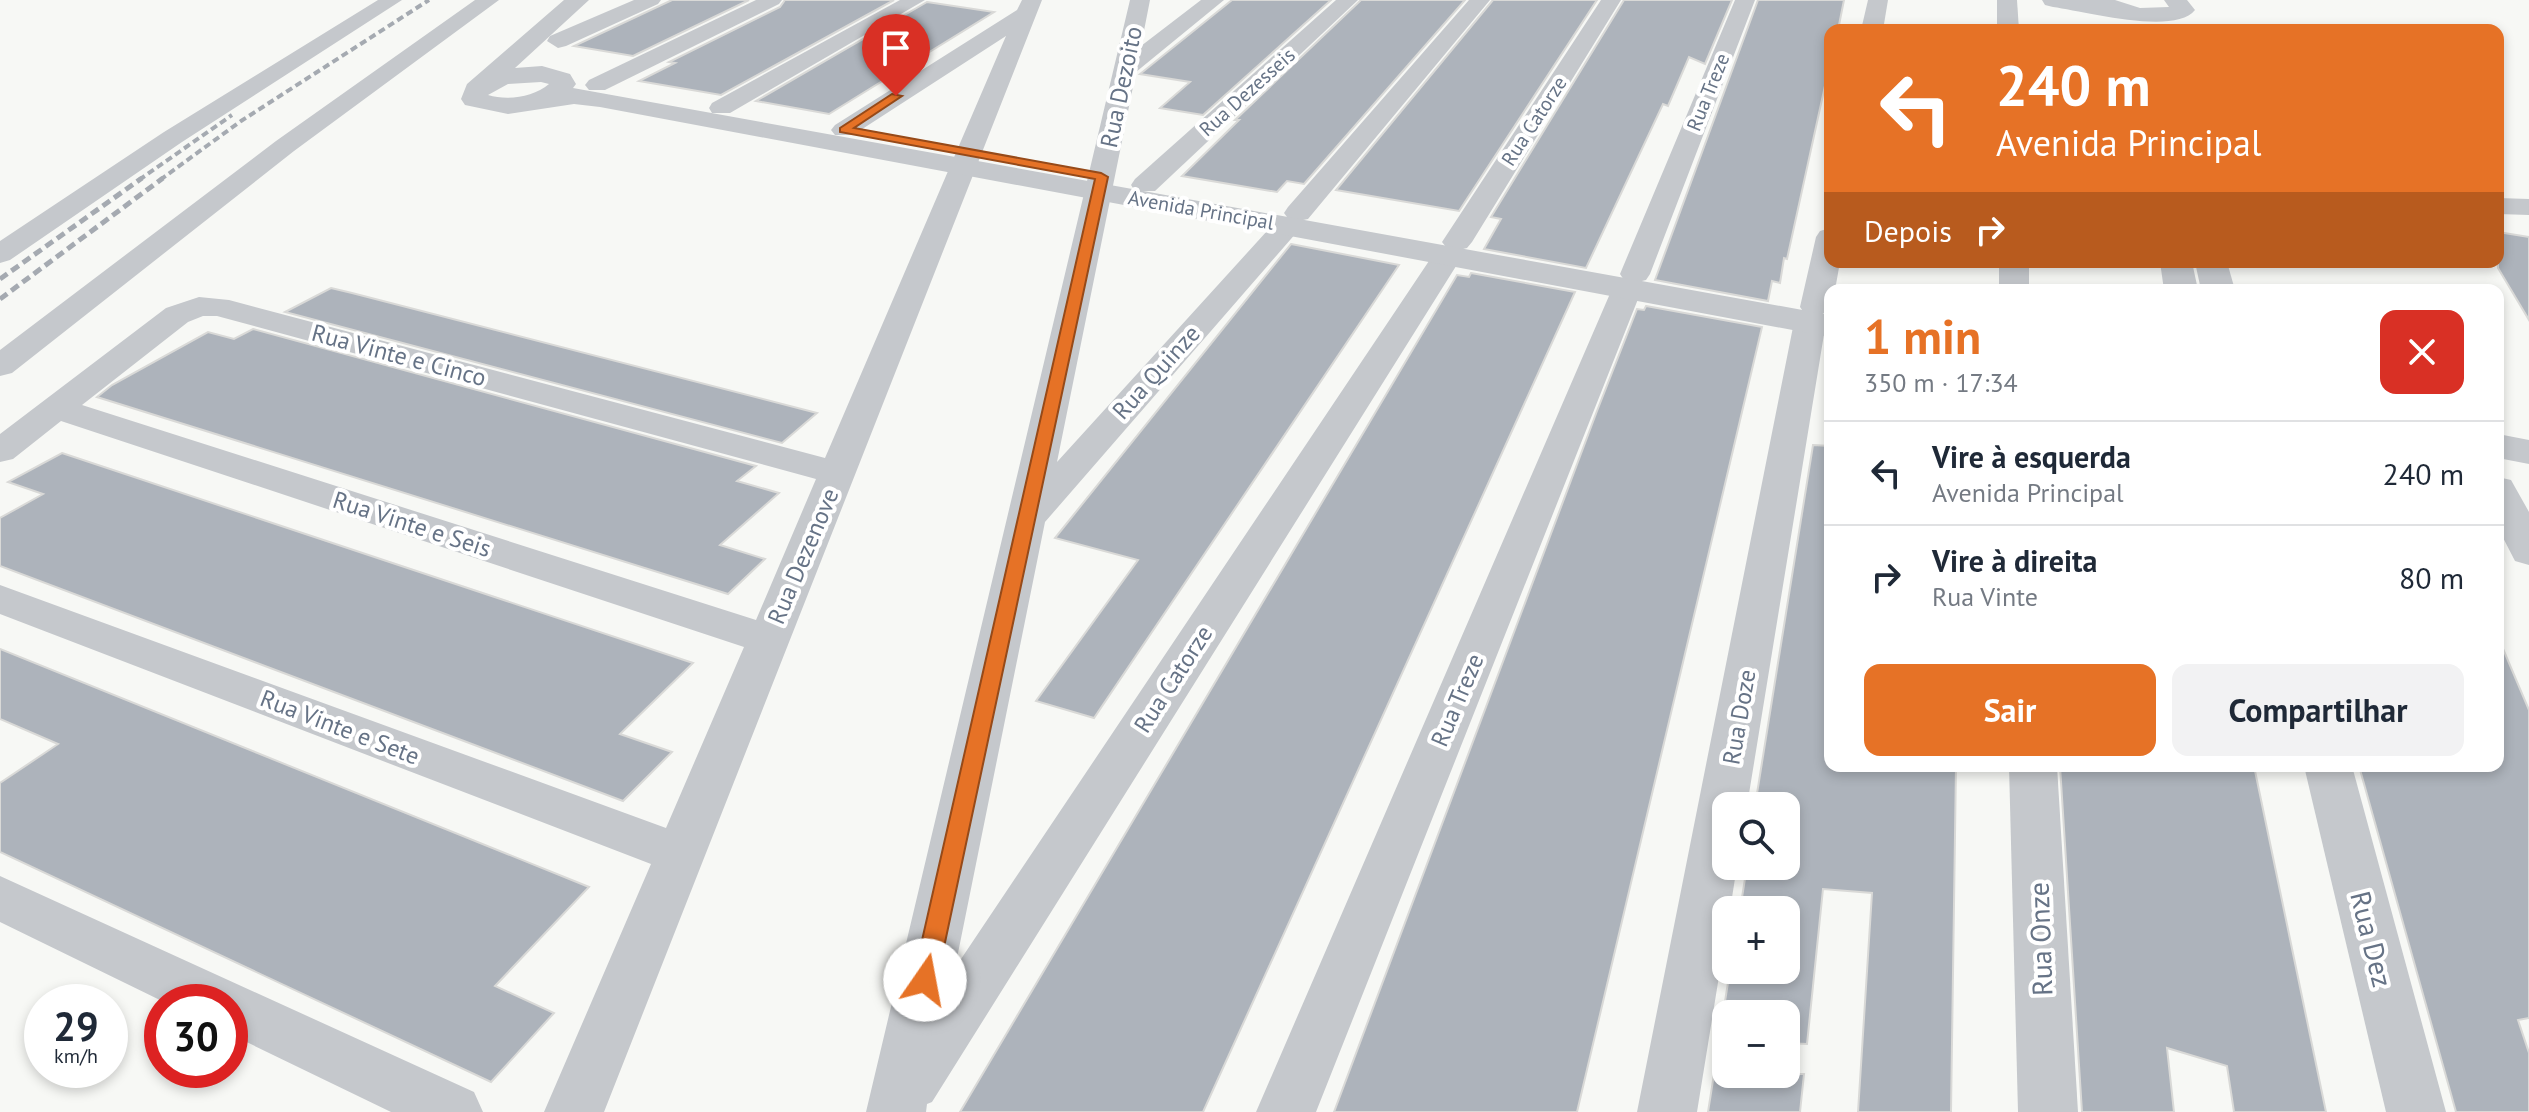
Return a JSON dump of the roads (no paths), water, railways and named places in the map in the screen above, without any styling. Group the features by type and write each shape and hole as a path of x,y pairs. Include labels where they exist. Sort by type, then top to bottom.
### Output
{"street":[{"path":"0,254 173,137 392,0"},
{"path":"0,366 285,146 489,0"},
{"path":"476,90 578,0"},
{"name":"Avenida Principal","path":"525,103 560,89 563,84 548,75 541,60 605,0"},
{"path":"558,41 651,0"},
{"path":"597,85 772,0"},
{"path":"721,108 915,0"},
{"name":"Rua Dezoito","path":"897,1108 1140,0"},
{"path":"1124,70 1214,0"},
{"name":"Rua Dezesseis","path":"1145,185 1348,0"},
{"name":"Rua Quinze","path":"1026,519 1292,219 1480,0"},
{"name":"Rua Catorze","path":"897,1108 1611,0"},
{"name":"Rua Treze","path":"1286,1112 1745,0"},
{"path":"1873,24 1878,0"},
{"path":"2007,0 2008,24"},
{"path":"2053,0 2156,22 2183,10 2175,0"},
{"path":"844,130 1029,6"},
{"name":"Rua Dezenove","path":"574,1112 1029,6"},
{"name":"Avenida Principal","path":"967,160 844,130 548,75 505,77 476,90 474,99 488,104 525,103 574,96 600,99 967,160 1822,316"},
{"name":"Avenida Principal","path":"1100,184 1145,185 1292,219"},
{"path":"2504,206 2529,207"},
{"name":"Rua Vinte e Cinco","path":"0,451 177,315 199,306 218,307 837,473"},
{"name":"Rua Doze","path":"1667,1112 1822,316"},
{"name":"Rua Vinte e Seis","path":"56,408 768,639"},
{"path":"2504,429 2529,434"},
{"path":"2504,447 2529,452"},
{"path":"2504,500 2529,552"},
{"name":"Rua Vinte e Sete","path":"0,599 680,854"},
{"name":"Rua Onze","path":"2033,772 2048,1112"},
{"name":"Rua Dez","path":"2330,772 2416,1112"},
{"path":"0,898 182,984"},
{"path":"248,1015 453,1112"}],"railway":[{"path":"160,180 241,121 429,0"},
{"path":"139,180 232,115"},
{"path":"0,279 142,178"},
{"path":"0,299 163,178"}]}
